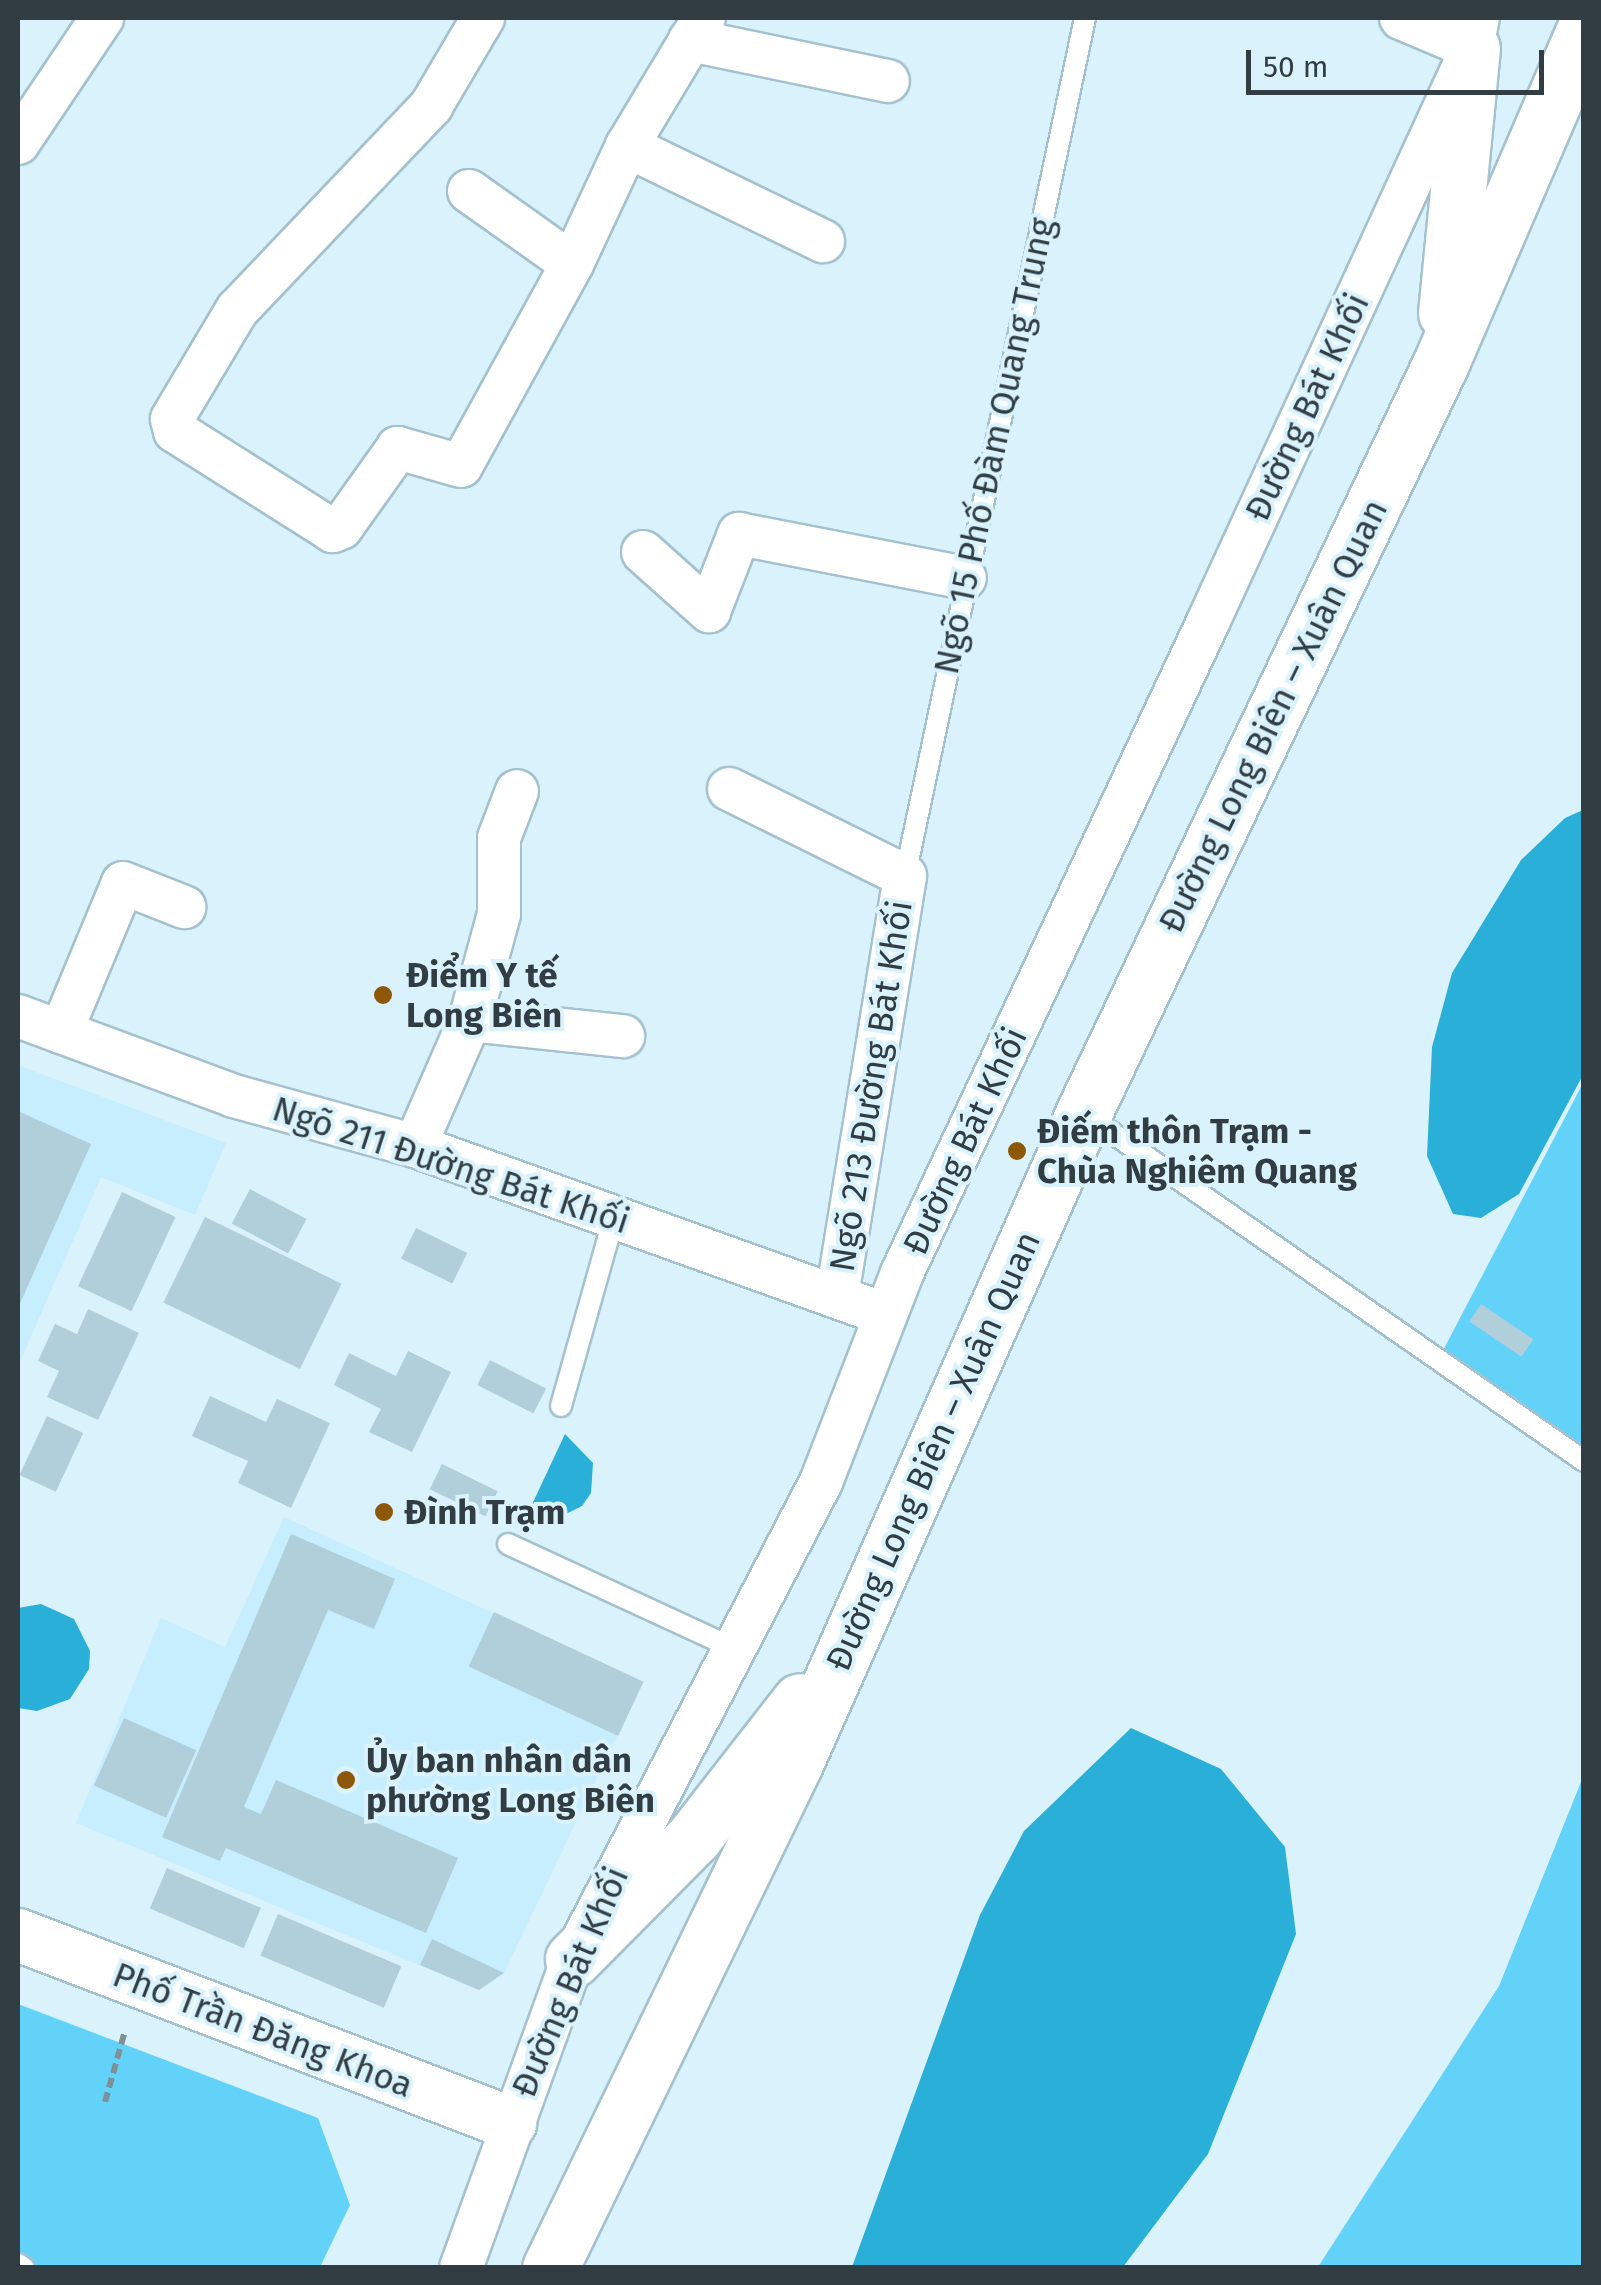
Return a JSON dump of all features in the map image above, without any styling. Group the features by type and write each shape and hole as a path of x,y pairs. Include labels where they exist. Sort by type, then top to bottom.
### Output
{"main road":[{"name":"Đường Long Biên – Xuân Quan","path":"550,2268 854,1632 1084,1112 1440,366 1584,31"},
{"path":"1440,366 1475,32"},
{"path":"573,1959 694,1837 854,1632"}],"street":[{"path":"18,143 102,18"},
{"path":"483,18 431,106 237,310 172,419 175,432 324,528 342,528 386,456 398,448 461,466 572,264 626,146 697,29 888,81"},
{"path":"1401,18 1475,32"},
{"name":"Đường Bát Khối","path":"461,2268 510,2123 573,1959 821,1482 886,1314 1475,32"},
{"path":"626,146 824,242"},
{"path":"468,191 572,264"},
{"path":"644,552 709,611 739,534 964,578"},
{"path":"729,789 905,876"},
{"path":"415,1146 470,1020 499,914 499,838 517,792"},
{"name":"Ngõ 213 Đường Bát Khối","path":"837,1296 905,876"},
{"path":"61,1032 123,883 184,907"},
{"name":"Ngõ 211 Đường Bát Khối","path":"18,1016 234,1096 415,1146 886,1314"},
{"path":"470,1020 623,1036"},
{"name":"Phố Trần Đăng Khoa","path":"18,1935 510,2123"}],"lane":[{"name":"Ngõ 15 Phố Đàm Quang Trung","path":"905,876 964,578 1085,18"},
{"path":"1084,1112 1584,1462"},
{"path":"562,1406 614,1217"},
{"path":"508,1544 733,1648"},
{"path":"18,2264 24,2268"}],"path":[{"path":"105,2102 125,2031"}],"shaded area":[{"path":"1583,810 1583,1075 1519,1194 1481,1218 1453,1214 1427,1156 1432,1047 1452,973 1521,860 1565,818"},
{"path":"18,1065 226,1143 195,1215 101,1177 18,1366"},
{"path":"1583,1083 1583,1463 1438,1360"},
{"path":"565,1434 593,1463 591,1493 582,1506 556,1519 528,1513"},
{"name":"Ủy ban nhân dân phường Long Biên","path":"284,1517 643,1682 504,1973 479,1990 76,1823 161,1618 225,1647"},
{"path":"41,1604 74,1619 90,1651 89,1669 70,1699 37,1711 18,1708 18,1608"},
{"path":"1131,1728 1221,1769 1285,1847 1296,1934 1208,2154 1123,2267 852,2267 980,1915 1024,1831"},
{"path":"1583,1777 1583,2267 1318,2267 1499,1986"},
{"path":"18,2004 318,2118 350,2205 320,2267 18,2267"}],"building":[{"path":"18,1111 91,1144 18,1308"},
{"path":"250,1189 307,1219 288,1253 232,1223"},
{"path":"122,1192 175,1217 132,1311 78,1286"},
{"path":"205,1217 342,1284 300,1369 163,1302"},
{"path":"416,1228 467,1253 452,1284 401,1259"},
{"path":"1481,1304 1533,1339 1521,1357 1469,1321"},
{"path":"88,1309 139,1333 98,1420 47,1397 59,1371 38,1361 55,1324 77,1334"},
{"path":"408,1351 451,1372 412,1452 369,1432 381,1409 334,1385 349,1353 396,1376"},
{"path":"490,1360 546,1389 533,1414 477,1385"},
{"path":"210,1396 266,1422 277,1399 330,1423 291,1508 238,1483 248,1461 192,1436"},
{"path":"47,1416 83,1433 56,1492 20,1475"},
{"path":"442,1464 498,1491 485,1516 430,1489"},
{"path":"291,1534 395,1579 374,1629 328,1610 244,1807 261,1814 276,1780 458,1858 426,1933 226,1848 220,1861 162,1837"},
{"path":"494,1612 644,1682 618,1736 469,1666"},
{"path":"124,1718 196,1750 166,1818 94,1786"},
{"path":"167,1868 261,1908 244,1948 150,1909"},
{"path":"278,1914 401,1966 384,2008 260,1955"},
{"path":"432,1939 504,1973 479,1990 420,1965"}],"place":[{"name":"Điểm Y tế Long Biên","path":"383,995"},
{"name":"Điếm thôn Trạm - Chùa Nghiêm Quang","path":"1017,1151"},
{"name":"Đình Trạm","path":"384,1512"},
{"name":"Ủy ban nhân dân phường Long Biên","path":"346,1780"}]}
